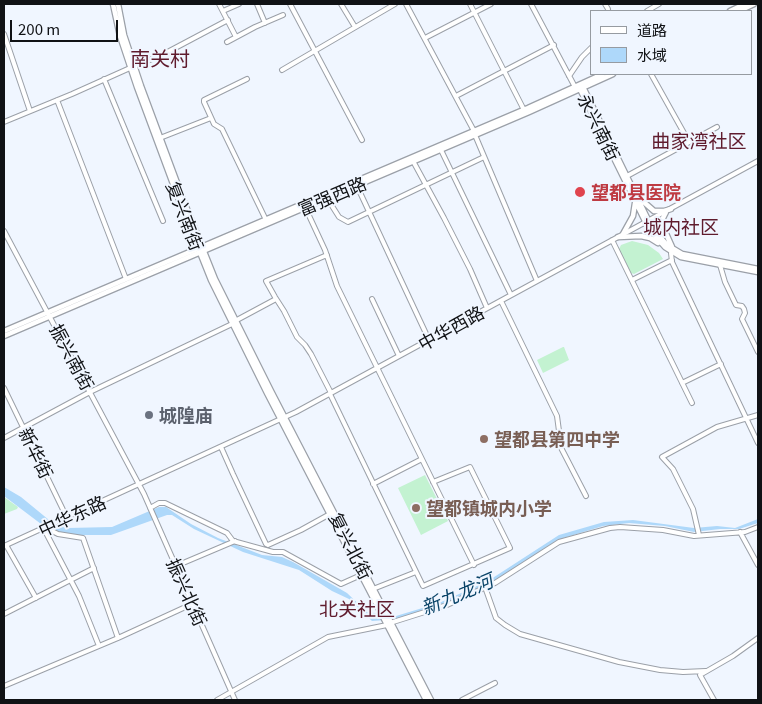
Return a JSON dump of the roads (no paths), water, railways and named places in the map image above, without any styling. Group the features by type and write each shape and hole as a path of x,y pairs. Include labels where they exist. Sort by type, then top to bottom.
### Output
{"main road":[{"name":"复兴南街","path":"113,4 120,36 201,250"},
{"name":"复兴南街","path":"118,4 132,67 201,250 234,322 283,418"},
{"path":"732,10 745,4"},
{"path":"741,10 754,4"},
{"name":"富强西路","path":"49,315 266,220 475,133 580,87 602,75"},
{"name":"富强西路","path":"49,315 126,279 305,208 441,150 524,110 610,75"},
{"name":"永兴南街","path":"580,87 627,176 647,222"},
{"name":"永兴南街","path":"580,87 647,222"},
{"path":"635,193 654,211 664,212 668,210"},
{"path":"621,236 633,216 635,210 634,199"},
{"path":"668,210 663,218 663,227 673,252"},
{"path":"647,222 651,232 664,247"},
{"path":"647,222 673,252 758,271"},
{"path":"621,236 650,238 681,257 758,271"},
{"path":"4,332 49,315"},
{"path":"4,336 49,315"},
{"name":"复兴北街","path":"283,418 361,576 383,613"},
{"name":"复兴北街","path":"283,418 373,589 426,700"},
{"name":"复兴北街","path":"388,623 431,700"}],"street":[{"path":"220,4 236,37"},
{"path":"223,11 240,4"},
{"path":"257,4 265,23"},
{"path":"290,4 362,140"},
{"path":"341,4 355,27"},
{"path":"282,70 395,4"},
{"path":"406,4 475,133 537,281"},
{"path":"470,4 524,110"},
{"path":"425,38 491,4"},
{"path":"531,4 569,76 580,87"},
{"path":"605,4 608,9"},
{"path":"227,42 283,15"},
{"path":"4,122 160,56 228,20"},
{"path":"4,34 30,111"},
{"path":"456,96 554,45"},
{"path":"569,76 590,49"},
{"path":"653,75 689,142"},
{"path":"104,79 163,221"},
{"path":"247,79 204,100 214,124 222,129 266,220"},
{"path":"57,100 126,279"},
{"path":"160,138 211,118"},
{"path":"627,176 716,127"},
{"path":"441,150 511,295"},
{"path":"327,198 334,211 343,221 348,222 484,157"},
{"path":"413,161 464,256 487,308"},
{"name":"中华西路","path":"139,484 283,418 758,161"},
{"path":"356,186 429,340"},
{"path":"305,208 327,255 337,286 474,565"},
{"name":"振兴南街","path":"4,231 139,484"},
{"path":"612,240 692,403"},
{"path":"673,252 672,260 758,442"},
{"path":"327,255 266,281 284,310 297,338 308,348 423,586 510,548 470,466 433,482"},
{"path":"632,280 672,260"},
{"path":"720,265 725,282 736,305 742,306 744,309 745,313 742,319 758,352"},
{"path":"4,438 90,392 234,322 276,299"},
{"path":"372,299 399,356"},
{"path":"501,301 557,416 559,431 557,440 586,496"},
{"path":"682,383 721,364"},
{"name":"新华街","path":"4,388 67,518"},
{"path":"699,535 693,509 673,469 662,456 717,427 758,415"},
{"path":"221,447 266,544 268,545 302,530 330,514"},
{"path":"373,484 422,459"},
{"name":"振兴北街","path":"139,484 235,700"},
{"name":"中华东路","path":"5,545 46,528 139,484"},
{"path":"150,508 159,503 165,503 227,533 234,542 272,552 284,552 341,584 361,576"},
{"path":"217,700 328,637 388,623 448,605 510,574 555,544 610,528 620,527 663,530 694,536 740,532 758,527"},
{"path":"46,528 58,534 82,537 118,638"},
{"path":"46,528 79,596 99,646"},
{"path":"740,532 758,565"},
{"path":"176,566 234,542"},
{"path":"5,545 36,598"},
{"path":"4,614 94,568"},
{"path":"373,589 416,572"},
{"path":"485,587 496,618 505,626 520,634 619,662 660,670 706,671"},
{"path":"4,686 118,638 192,604"},
{"path":"714,700 700,675 738,653 758,638"},
{"path":"462,700 471,698 495,683"}],"water":[{"path":"4,487 21,497 49,520 68,528 112,527 159,507 166,507 191,524 218,538 262,555 282,557 293,562 347,593 367,612 396,616 439,603 488,581 559,535 604,522 633,520 694,528 717,526 735,528 758,519 758,523 739,529 694,532 665,526 629,523 603,526 557,540 502,577 452,601 400,619 372,621 349,599 332,591 299,570 243,552 194,529 172,515 167,515 111,535 60,533 41,524 4,496"}],"place":[{"name":"望都县医院","path":"580,192"},
{"name":"城隍庙","path":"149,415"},
{"name":"望都县第四中学","path":"484,439"},
{"name":"望都镇城内小学","path":"416,508"}],"district":[{"name":"南关村","path":"160,58"},
{"name":"曲家湾社区","path":"699,141"},
{"name":"城内社区","path":"681,227"},
{"name":"北关社区","path":"357,609"}],"water label":[{"name":"新九龙河","path":"457,594"}]}
